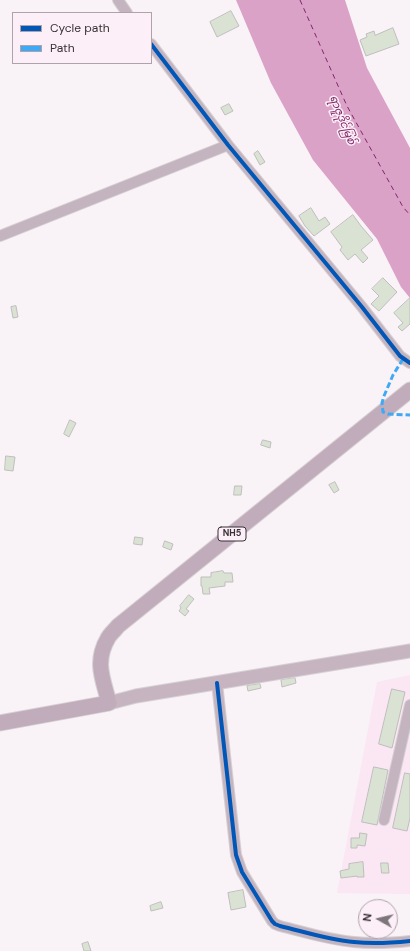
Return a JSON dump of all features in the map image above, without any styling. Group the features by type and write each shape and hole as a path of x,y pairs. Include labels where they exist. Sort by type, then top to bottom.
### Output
{"highway":[{"name":"NH5","path":"109,702 100,668 101,656 108,638 118,626 410,390"},
{"path":"0,723 109,702"}],"main road":[{"path":"109,702 136,696 410,651"}],"street":[{"path":"118,0 126,12"},
{"path":"152,45 228,145 362,307 400,356 410,363"},
{"path":"0,236 228,145"},
{"path":"217,683 236,855 242,872 272,921 280,926 335,940 386,943 410,941"},
{"path":"384,820 410,705"},
{"path":"399,755 410,757"}],"shaded area":[{"path":"410,675 410,894 337,893 377,682"}],"water":[{"name":"ရာဇူဒိုင်မြစ်","path":"236,0 345,0 367,68 410,148 410,298 401,287 377,239 313,160 271,83"}],"building":[{"path":"231,11 239,26 217,37 210,22"},
{"path":"393,28 399,44 366,56 360,40 367,37 366,34 374,31 375,35"},
{"path":"229,104 233,111 225,115 221,108"},
{"path":"258,151 265,162 260,165 254,154"},
{"path":"311,208 319,221 325,217 330,224 314,236 299,216"},
{"path":"353,215 373,240 361,250 368,258 363,263 355,254 348,260 340,250 342,247 331,232"},
{"path":"383,278 397,292 379,311 371,304 379,296 372,289"},
{"path":"410,298 410,324 402,331 398,327 403,323 394,313"},
{"path":"16,306 18,317 13,318 11,307"},
{"path":"70,420 76,423 69,437 64,434"},
{"path":"263,440 271,442 270,448 261,445"},
{"path":"6,456 15,457 13,471 5,470"},
{"path":"335,482 339,490 334,493 329,485"},
{"path":"235,486 242,486 241,495 234,495"},
{"path":"135,537 143,538 142,545 134,544"},
{"path":"165,541 173,544 171,550 163,547"},
{"path":"223,571 224,573 232,573 233,582 225,582 225,586 209,588 210,594 203,594 201,577 211,577 211,573"},
{"path":"189,595 194,599 186,609 189,611 185,616 179,611 181,608 180,606"},
{"path":"295,678 296,683 282,687 281,680"},
{"path":"260,684 261,688 248,691 247,686"},
{"path":"392,689 405,692 392,748 379,744"},
{"path":"374,767 388,770 377,825 362,822"},
{"path":"405,773 410,774 410,818 407,831 393,828"},
{"path":"360,833 367,834 365,846 357,845 357,848 351,848 351,838 359,838"},
{"path":"363,862 364,877 357,876 341,878 340,871 349,869 349,864"},
{"path":"381,863 388,863 389,873 382,873"},
{"path":"243,890 246,907 231,910 228,893"},
{"path":"161,902 163,908 151,911 150,906"},
{"path":"88,942 91,951 84,951 82,944"}],"ferry route":[{"path":"300,0 347,106 403,207 410,215"}],"marked path":[{"path":"403,359 393,375 384,396 382,403 383,412 388,414 410,415"}],"cycle path":[{"path":"152,45 228,145 362,307 400,356 410,363"},
{"path":"217,683 236,855 242,872 272,921 280,926 326,938 345,941 361,943 410,941"}]}
